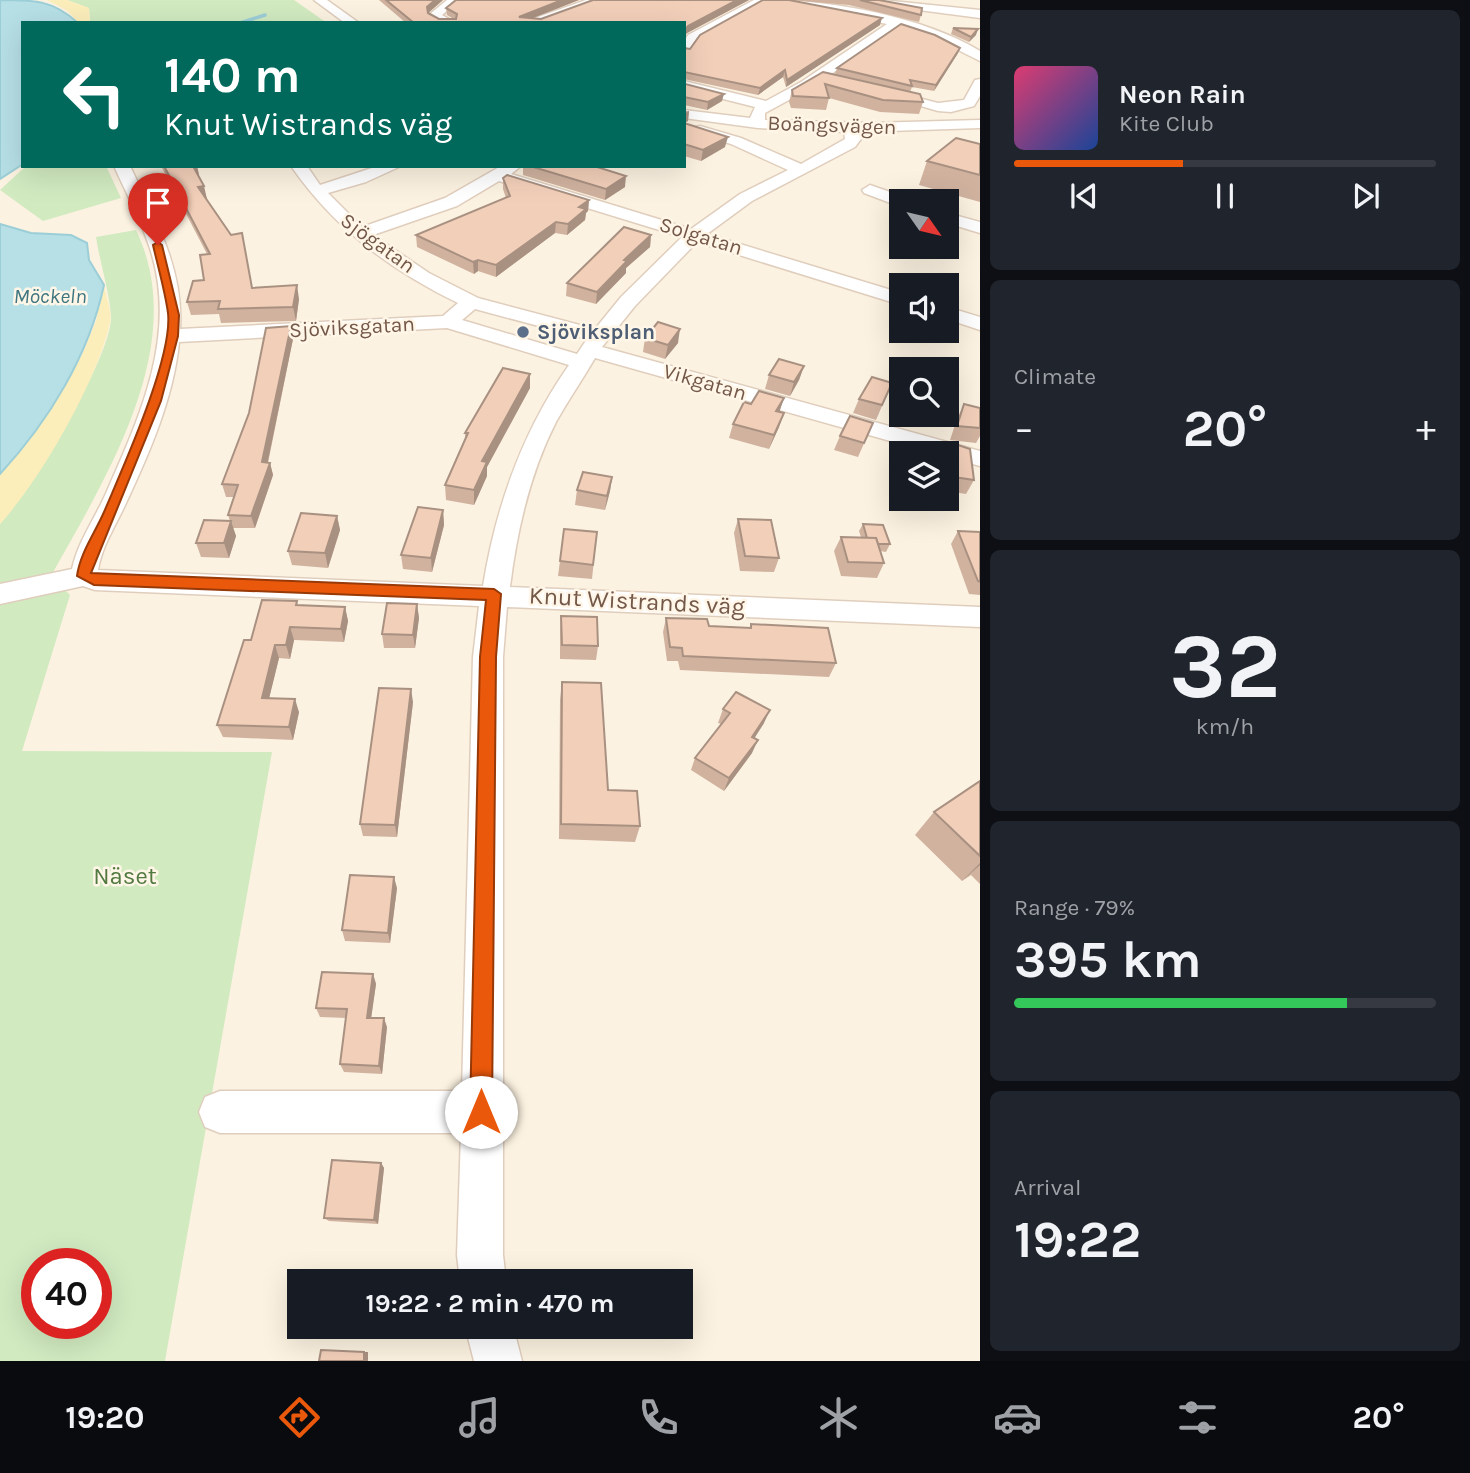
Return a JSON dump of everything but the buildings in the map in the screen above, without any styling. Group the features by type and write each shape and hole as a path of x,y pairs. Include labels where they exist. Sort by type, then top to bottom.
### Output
{"street":[{"path":"305,3 320,0 350,21"},
{"path":"445,21 434,16 454,0"},
{"path":"533,21 597,0"},
{"path":"686,48 692,38 762,0"},
{"path":"774,0 895,24 948,40 980,57"},
{"path":"847,14 858,0"},
{"path":"888,0 911,6 980,14"},
{"path":"757,123 758,111 764,105 825,79 895,24"},
{"path":"872,90 938,107 956,108 969,103 980,83"},
{"path":"686,86 764,105"},
{"name":"Boängsvägen","path":"686,114 757,123 851,128 980,124"},
{"path":"686,126 736,141 800,169"},
{"path":"482,1269 487,671 494,594 511,509 521,477 562,393 591,350 652,278 734,205 849,144 853,139 851,128"},
{"path":"84,576 85,565 110,515 155,401 172,336 174,315 164,265 123,168"},
{"name":"Sjögatan","path":"300,168 316,191 360,234 441,287 471,302"},
{"path":"316,191 360,180 388,168"},
{"path":"360,234 451,202 506,171"},
{"name":"Solgatan","path":"506,171 889,295"},
{"path":"870,190 889,197"},
{"path":"959,222 980,228"},
{"path":"448,322 471,302 591,350"},
{"path":"959,317 980,324"},
{"path":"448,322 591,350"},
{"name":"Sjöviksgatan","path":"172,336 448,322"},
{"name":"Vikgatan","path":"591,350 980,459"},
{"name":"Knut Wistrands väg","path":"0,594 84,576 107,580 494,594 980,617"},
{"path":"220,1112 481,1112"},
{"path":"492,1339 498,1361"}],"green space":[{"path":"67,0 294,0 324,21 90,21 89,8"},
{"path":"24,168 107,168 121,198 43,221 0,190"},
{"name":"Näset","path":"136,230 150,274 154,318 148,363 135,409 117,453 51,576 70,595 22,751 272,752 165,1361 0,1361 0,524 48,455 84,391 108,335 110,306 96,237"}],"sand":[{"path":"47,0 67,0 89,8 90,21 76,21 68,11"},
{"path":"104,285 110,308 110,322 93,372 66,429 32,482 0,524 0,474 40,425 82,355 96,321"}],"water":[{"path":"0,0 43,3 76,21 21,21 21,165 0,179"},
{"name":"Möckeln","path":"0,224 31,233 71,235 87,243 89,260 104,285 88,337 65,386 35,432 0,474"}],"waterway":[{"path":"246,21 265,15"}],"place":[{"name":"Sjöviksplan","path":"523,332"}],"route":[{"path":"158,245 174,315 166,363 155,401 110,515 85,565 84,576 94,580 494,594 488,657 481,1112"}]}
